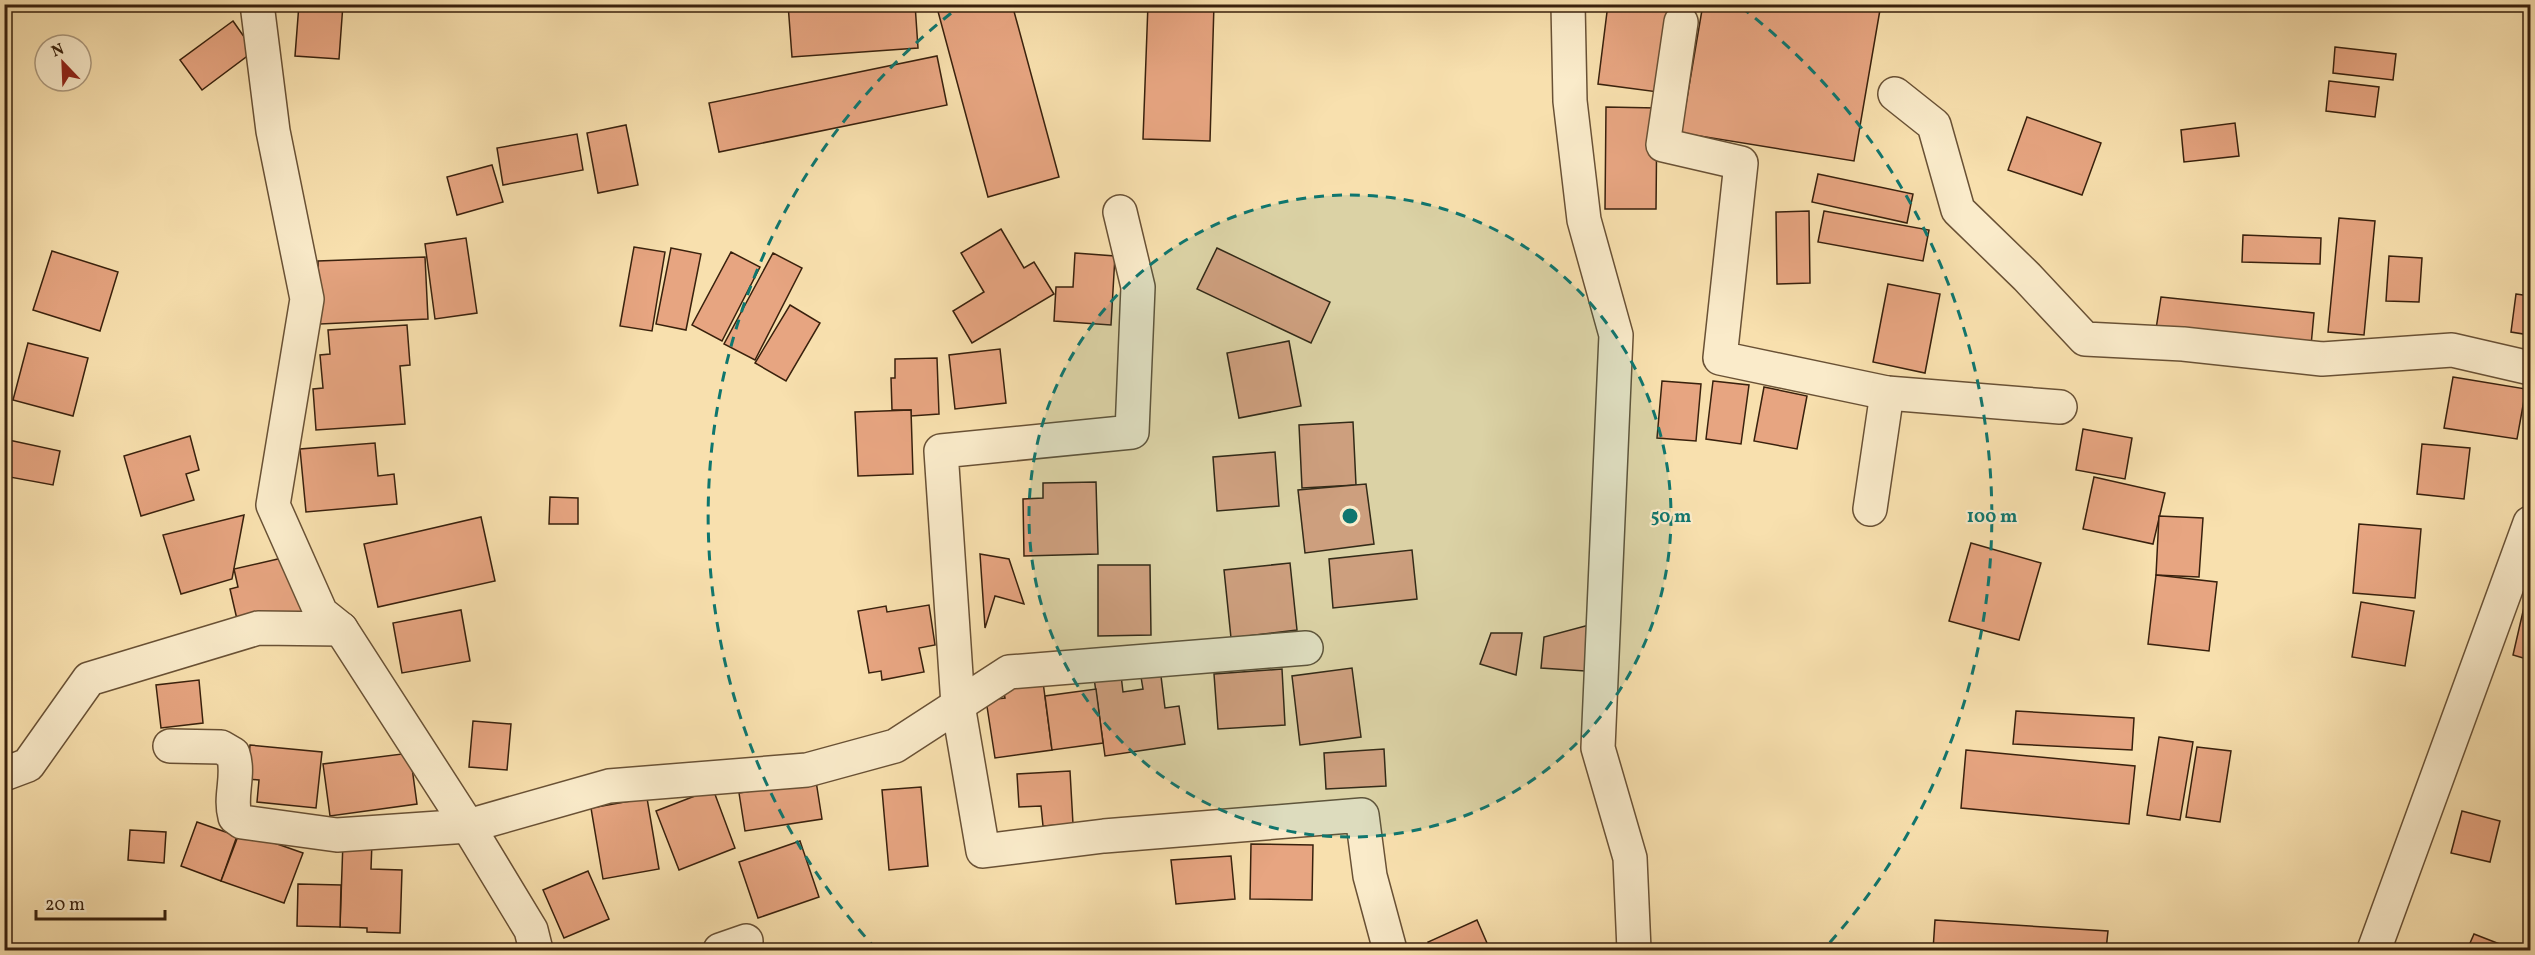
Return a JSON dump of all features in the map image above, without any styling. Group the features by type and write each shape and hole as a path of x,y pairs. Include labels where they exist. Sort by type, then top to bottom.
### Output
{"street":[{"path":"257,4 273,131 307,299 273,505 321,612 341,629 468,826 531,930 536,951"},
{"path":"1568,4 1570,101 1584,220 1616,335 1598,748 1630,858 1634,951"},
{"path":"1682,22 1663,145 1741,163 1720,358 1887,393 2060,407"},
{"path":"1895,94 1934,125 1958,210 2027,277 2085,339 2183,344 2322,359 2452,350 2530,368"},
{"path":"1120,212 1138,288 1132,432 941,452 958,705 983,851 1104,836 1362,815 1370,876 1390,951"},
{"path":"1870,509 1887,393"},
{"path":"2374,951 2521,581 2530,523"},
{"path":"4,774 28,765 89,680 258,628 341,629"},
{"path":"170,746 221,747 233,754 237,765 232,807 235,817 242,822 337,835 468,826 609,786 807,770 895,746 1009,672 1306,648"}],"building":[{"path":"299,4 343,4 339,59 295,56"},
{"path":"788,4 915,4 918,48 792,57"},
{"path":"936,4 1012,4 1059,177 988,197"},
{"path":"1148,4 1214,4 1210,141 1143,139"},
{"path":"1608,4 1628,4 1669,10 1658,92 1598,84"},
{"path":"1703,4 1881,4 1854,161 1681,133"},
{"path":"233,21 254,51 202,90 180,60"},
{"path":"2335,47 2396,54 2393,80 2333,73"},
{"path":"937,56 947,105 719,152 709,103"},
{"path":"2329,81 2379,87 2375,117 2326,111"},
{"path":"1606,107 1657,108 1656,209 1605,209"},
{"path":"2027,117 2101,143 2082,195 2008,170"},
{"path":"2235,123 2239,156 2184,162 2181,130"},
{"path":"626,125 638,185 598,193 587,133"},
{"path":"577,134 583,170 503,185 497,148"},
{"path":"492,165 503,202 457,215 447,177"},
{"path":"1818,174 1913,194 1907,223 1812,202"},
{"path":"1809,211 1810,283 1777,284 1776,212"},
{"path":"1824,211 1929,230 1923,261 1818,242"},
{"path":"2339,218 2375,221 2364,335 2328,332"},
{"path":"1001,229 1024,268 1034,262 1054,294 972,343 953,311 984,292 961,253"},
{"path":"2243,235 2321,238 2320,264 2242,262"},
{"path":"466,238 477,313 435,319 425,244"},
{"path":"634,247 665,252 652,331 620,326"},
{"path":"671,248 701,254 686,330 656,324"},
{"path":"1217,248 1330,302 1311,343 1197,289"},
{"path":"52,251 118,272 100,331 33,310"},
{"path":"731,252 760,267 722,341 692,325"},
{"path":"773,253 802,268 755,360 724,344"},
{"path":"1075,253 1115,256 1111,325 1054,321 1056,287 1073,287"},
{"path":"2389,256 2422,258 2419,302 2386,301"},
{"path":"425,257 428,319 320,324 318,261"},
{"path":"1888,284 1940,294 1925,373 1873,362"},
{"path":"2516,294 2530,296 2530,335 2511,332"},
{"path":"2161,297 2314,313 2311,346 2156,329"},
{"path":"790,305 820,323 786,381 755,363"},
{"path":"407,325 410,365 400,366 405,424 316,430 313,389 323,388 320,355 330,354 328,330"},
{"path":"1289,341 1301,406 1239,418 1227,353"},
{"path":"28,343 88,358 73,416 13,400"},
{"path":"1000,349 1006,403 955,409 949,355"},
{"path":"937,358 939,414 911,416 911,410 892,410 891,378 895,378 895,359"},
{"path":"2453,377 2526,389 2517,439 2444,428"},
{"path":"1662,381 1701,384 1696,441 1657,438"},
{"path":"1713,381 1749,385 1741,444 1706,439"},
{"path":"1764,387 1807,396 1797,449 1754,441"},
{"path":"911,410 913,474 858,476 855,412"},
{"path":"1353,422 1356,485 1302,488 1299,425"},
{"path":"2083,429 2132,438 2125,479 2076,470"},
{"path":"190,436 199,470 186,474 194,500 141,516 124,456"},
{"path":"4,439 60,451 53,485 4,476"},
{"path":"375,443 378,476 394,474 397,504 306,512 300,449"},
{"path":"2422,444 2470,448 2464,499 2417,494"},
{"path":"1275,452 1279,506 1217,511 1213,457"},
{"path":"2094,477 2165,493 2153,544 2083,529"},
{"path":"1096,482 1098,554 1024,556 1023,499 1043,498 1043,483"},
{"path":"1366,484 1374,544 1305,553 1298,490"},
{"path":"550,497 578,498 578,524 549,524"},
{"path":"244,515 232,579 181,594 163,535"},
{"path":"2159,516 2203,518 2199,577 2156,575"},
{"path":"481,517 495,581 378,607 364,544"},
{"path":"2359,524 2421,529 2415,598 2353,593"},
{"path":"1971,543 2041,563 2019,640 1949,621"},
{"path":"1412,550 1417,599 1333,608 1329,559"},
{"path":"980,554 1009,559 1024,604 995,596 985,628"},
{"path":"291,556 304,612 239,628 230,589 238,587 234,569"},
{"path":"1290,563 1297,630 1231,638 1224,570"},
{"path":"1098,565 1150,565 1151,635 1098,636"},
{"path":"2156,575 2217,582 2209,651 2148,644"},
{"path":"2361,602 2414,611 2405,666 2352,657"},
{"path":"929,605 935,645 919,648 924,672 882,680 881,671 869,673 858,611 886,606 887,612"},
{"path":"2524,607 2530,608 2530,660 2513,655"},
{"path":"461,610 470,661 402,673 393,623"},
{"path":"1589,625 1585,671 1541,668 1544,637"},
{"path":"1491,633 1522,633 1516,675 1480,664"},
{"path":"1160,668 1165,708 1179,706 1185,744 1105,756 1094,678 1121,675 1123,692 1143,689 1140,671"},
{"path":"1352,668 1361,737 1300,745 1292,676"},
{"path":"1282,669 1285,725 1218,729 1214,674"},
{"path":"199,680 203,723 161,728 156,685"},
{"path":"1043,682 1052,750 995,758 986,700 1005,698 1003,688"},
{"path":"1096,689 1103,743 1052,750 1045,696"},
{"path":"2016,711 2134,718 2132,750 2013,744"},
{"path":"473,721 511,724 507,770 469,767"},
{"path":"2159,737 2193,742 2180,820 2147,815"},
{"path":"250,745 322,752 316,808 257,802 259,780 247,779"},
{"path":"2197,747 2231,751 2220,822 2186,817"},
{"path":"1384,749 1386,786 1326,789 1324,753"},
{"path":"1966,750 2135,766 2129,824 1961,808"},
{"path":"410,753 417,804 330,816 323,764"},
{"path":"1070,771 1073,824 1043,826 1041,806 1019,807 1017,774"},
{"path":"816,781 822,819 745,831 739,793"},
{"path":"921,787 928,866 889,870 882,790"},
{"path":"713,789 735,848 679,870 656,811"},
{"path":"647,798 659,869 603,879 591,808"},
{"path":"2462,811 2500,821 2490,862 2451,853"},
{"path":"197,822 237,836 221,881 181,866"},
{"path":"130,830 166,832 164,863 128,860"},
{"path":"240,831 303,853 284,903 221,881"},
{"path":"343,841 372,842 371,869 402,870 400,933 367,932 367,928 340,927"},
{"path":"800,841 819,897 758,918 739,862"},
{"path":"1251,844 1313,845 1312,900 1250,899"},
{"path":"1231,856 1235,899 1176,904 1171,860"},
{"path":"588,871 609,919 564,938 543,890"},
{"path":"298,884 341,885 340,927 297,926"},
{"path":"1477,920 1490,950 1432,950 1428,942"},
{"path":"1935,920 2108,931 2106,950 1933,950"},
{"path":"2474,934 2515,950 2467,950"}]}
